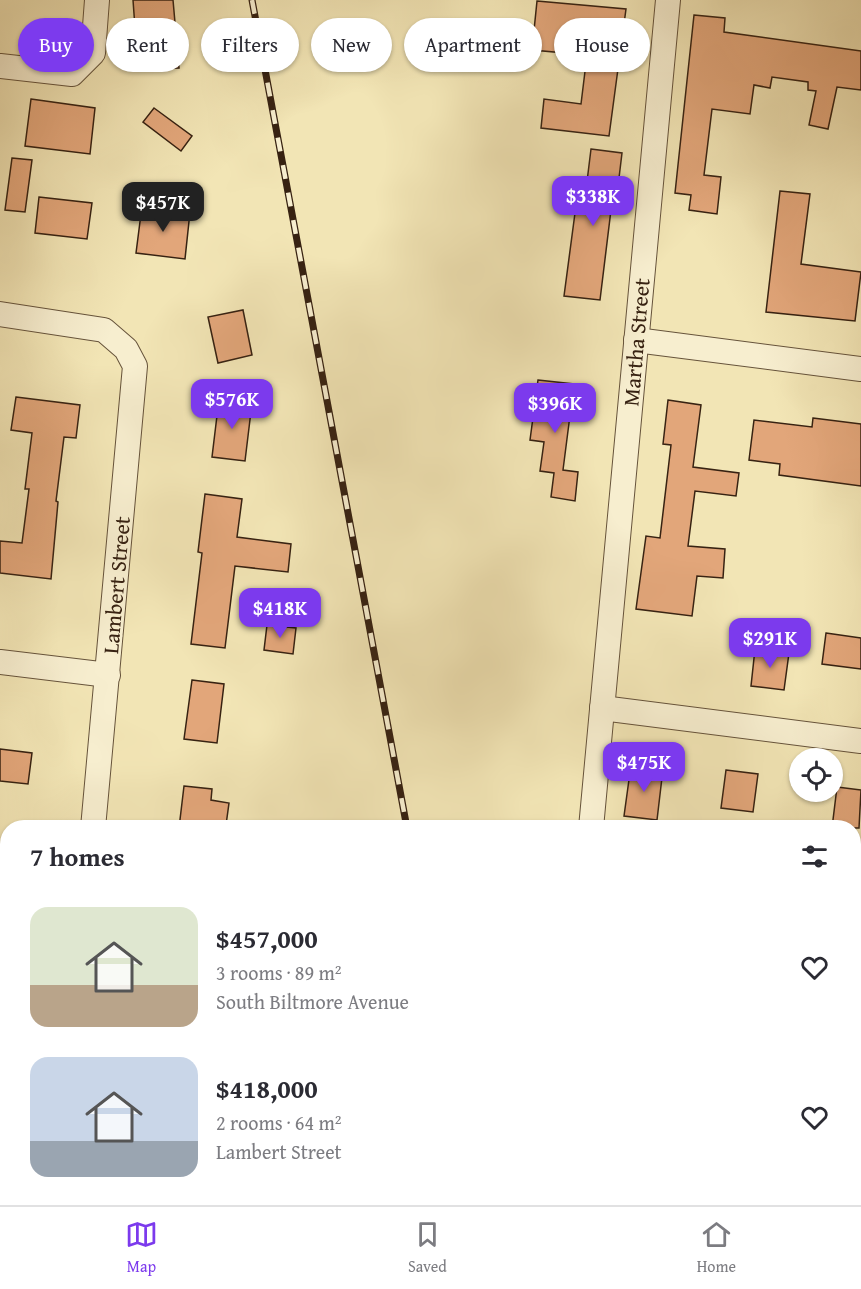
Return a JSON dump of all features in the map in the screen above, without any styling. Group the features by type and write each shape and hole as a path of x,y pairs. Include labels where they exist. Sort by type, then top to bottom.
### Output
{"street":[{"path":"0,66 72,74 93,52 97,0"},
{"name":"Martha Street","path":"592,820 668,0"},
{"name":"Lambert Street","path":"0,315 104,330 131,356 136,374 94,820"},
{"path":"636,340 861,369"},
{"path":"0,662 108,675"},
{"path":"602,708 861,741"}],"building":[{"path":"133,0 173,0 175,18 134,18"},
{"path":"537,1 626,9 625,18 554,18 554,52 542,51 542,18 535,18"},
{"path":"694,15 725,18 724,32 861,51 861,90 837,87 828,129 809,125 816,91 808,90 808,82 772,77 770,88 754,85 750,114 712,109 704,175 721,177 717,214 689,210 691,195 675,193"},
{"path":"585,72 618,72 609,136 541,128 544,99 581,104"},
{"path":"31,99 95,108 90,154 25,146"},
{"path":"154,108 192,136 181,151 143,122"},
{"path":"591,149 622,153 615,211 611,210 600,300 564,296 575,213 583,214"},
{"path":"12,158 32,160 25,212 5,210"},
{"path":"780,191 810,194 801,264 861,272 855,321 766,312"},
{"path":"39,197 92,203 87,239 35,233"},
{"path":"142,206 190,212 185,259 136,253"},
{"path":"243,310 252,355 218,363 208,317"},
{"path":"538,380 574,384 563,470 578,472 575,501 551,497 554,473 540,471 544,442 530,440"},
{"path":"16,397 80,405 76,438 64,437 56,501 58,502 51,579 0,573 0,541 22,543 29,489 25,489 32,433 11,430"},
{"path":"219,399 252,403 245,461 212,457"},
{"path":"668,400 701,405 693,467 739,473 736,496 695,491 688,546 725,549 723,578 697,576 692,616 636,609 646,536 660,538 671,445 663,444"},
{"path":"813,418 861,424 861,486 779,475 780,464 749,460 754,420 812,427"},
{"path":"205,494 242,499 237,537 291,544 288,572 235,566 225,648 191,644 202,553 198,552"},
{"path":"267,625 296,628 293,654 264,650"},
{"path":"826,633 861,638 861,669 822,664"},
{"path":"755,649 789,653 784,690 751,686"},
{"path":"192,680 224,684 217,743 184,739"},
{"path":"0,749 32,753 28,784 0,781"},
{"path":"631,765 663,769 657,820 624,816"},
{"path":"726,770 758,774 753,812 721,808"},
{"path":"184,786 212,789 211,800 229,803 227,820 180,820"},
{"path":"843,788 861,790 859,820 833,820 835,802 843,802"}],"railway":[{"path":"252,0 406,820"}]}
